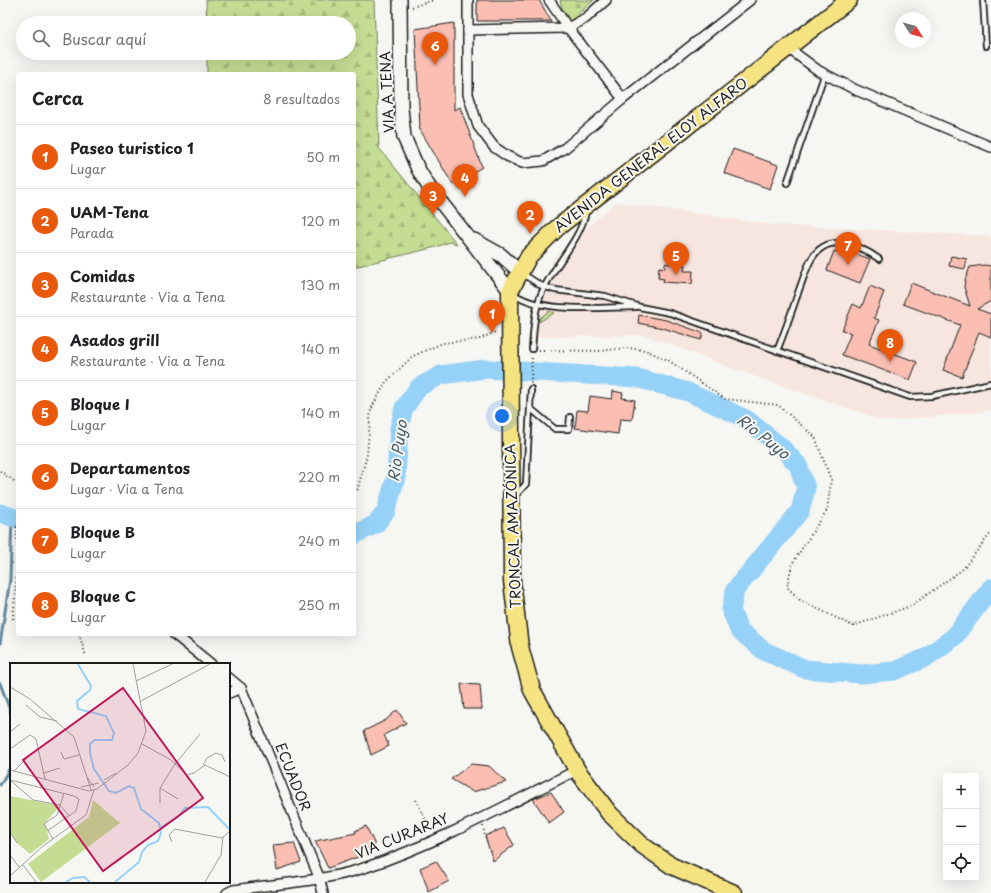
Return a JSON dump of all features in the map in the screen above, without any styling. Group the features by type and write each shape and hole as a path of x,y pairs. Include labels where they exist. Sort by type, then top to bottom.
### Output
{"highway":[{"name":"AVENIDA GENERAL ELOY ALFARO","path":"509,345 510,291 529,256 537,246 589,202 849,0"},
{"name":"TRONCAL AMAZÓNICA","path":"509,345 513,597 520,647 526,673 539,706 577,770 609,813 642,845 672,866 734,893"}],"main road":[{"name":"VIA A TENA","path":"400,5 401,108 404,137 418,169 429,187 510,291"},
{"name":"VIA A TENA","path":"468,236 501,255 520,272"}],"street":[{"path":"468,0 468,94 478,126 494,147 507,156 522,162 543,161 565,148 623,99 750,0"},
{"path":"550,0 568,28 623,99"},
{"path":"468,30 568,28 586,18 606,0"},
{"path":"788,48 825,73 856,90 991,148"},
{"path":"176,636 210,663"},
{"name":"ECUADOR","path":"230,679 241,688 319,877 323,893"},
{"path":"230,693 241,688"},
{"name":"VIA CURARAY","path":"227,893 233,890 319,877 364,868 435,840 577,770"}],"lane":[{"path":"983,0 986,46"},
{"path":"787,183 825,73"},
{"path":"532,348 537,304 545,286 584,224 589,202"},
{"path":"777,351 809,263 820,249 831,243 848,243 861,248 879,259"},
{"path":"520,272 545,286 572,293 605,296 640,307 670,313 910,397 932,396 991,383"},
{"path":"510,291 523,300 547,306 604,308 640,307"},
{"path":"511,500 526,484 531,389"},
{"path":"530,408 556,429 569,429 570,417"}],"path":[{"path":"400,5 434,0"},
{"path":"356,490 367,455 371,410 386,382 414,356 442,342 480,339 492,332"},
{"path":"531,389 532,348 548,351 600,351 626,348 645,350 668,360 725,399 778,405 815,437 832,480 827,510 792,564 787,587 800,600 853,626 911,606 962,569 991,533"},
{"path":"0,471 16,481"},
{"path":"13,619 16,585"},
{"path":"80,636 86,656"},
{"path":"416,800 435,840"}],"shaded area":[{"path":"616,202 775,225 991,236 991,411 885,421 753,376 645,335 535,337 537,315 553,259"}],"green space":[{"path":"206,0 374,0 379,148 457,244 450,242 436,247 356,267 356,72 207,72 207,60 356,60 356,16 207,16"},
{"path":"560,0 594,0 566,25"},
{"path":"549,311 554,313 539,322 540,318"}],"building":[{"path":"477,0 539,0 551,21 477,21"},
{"path":"454,23 454,110 460,107 482,167 453,185 419,128 415,29"},
{"path":"733,149 778,165 770,189 724,173"},
{"path":"845,250 870,259 860,283 827,270 834,251 844,254"},
{"path":"951,256 967,259 965,269 949,266"},
{"path":"670,262 685,265 684,271 693,271 692,284 663,282 664,279 658,278 659,267 665,268 665,263 670,264"},
{"path":"984,265 991,266 991,301 977,309 991,314 991,337 979,332 962,377 943,370 960,325 903,304 911,283 970,306 964,287 965,280 970,267"},
{"path":"870,286 884,292 874,318 879,320 869,344 917,362 910,380 842,355 851,333 842,330 853,304 861,308"},
{"path":"639,315 666,320 703,333 701,340 663,328 638,323"},
{"path":"613,391 623,393 622,398 635,400 632,420 620,419 618,434 575,428 577,410 588,411 590,396 612,399"},
{"path":"461,684 480,685 482,709 464,709"},
{"path":"397,710 406,723 384,735 389,746 371,755 364,731 386,720"},
{"path":"471,764 489,766 506,782 473,792 451,779"},
{"path":"551,792 564,812 549,823 533,799"},
{"path":"366,826 375,845 357,854 358,857 328,868 315,841 356,833 355,831"},
{"path":"504,828 514,845 493,861 485,836"},
{"path":"294,843 301,862 277,870 273,845"},
{"path":"436,861 449,881 429,892 420,868"}],"waterway":[{"name":"Rio Puyo","path":"356,534 376,524 386,511 396,477 399,428 404,408 419,387 441,375 485,369 637,378 688,392 746,419 781,447 798,465 806,488 800,511 735,590 731,610 739,630 764,651 805,669 862,674 894,671 925,658 954,637 991,588"},
{"name":"Rio Puyo","path":"0,513 16,518"},
{"path":"0,644 10,579 12,517"},
{"path":"0,683 10,710"},
{"path":"0,785 10,768"}],"place":[{"name":"Departamentos","path":"435,65"},
{"name":"Asados grill","path":"465,197"},
{"name":"Comidas","path":"433,215"},
{"name":"UAM-Tena","path":"530,234"},
{"name":"Bloque B","path":"848,265"},
{"name":"Bloque I","path":"676,275"},
{"name":"Paseo turistico 1","path":"492,333"},
{"name":"Bloque C","path":"890,362"}]}
